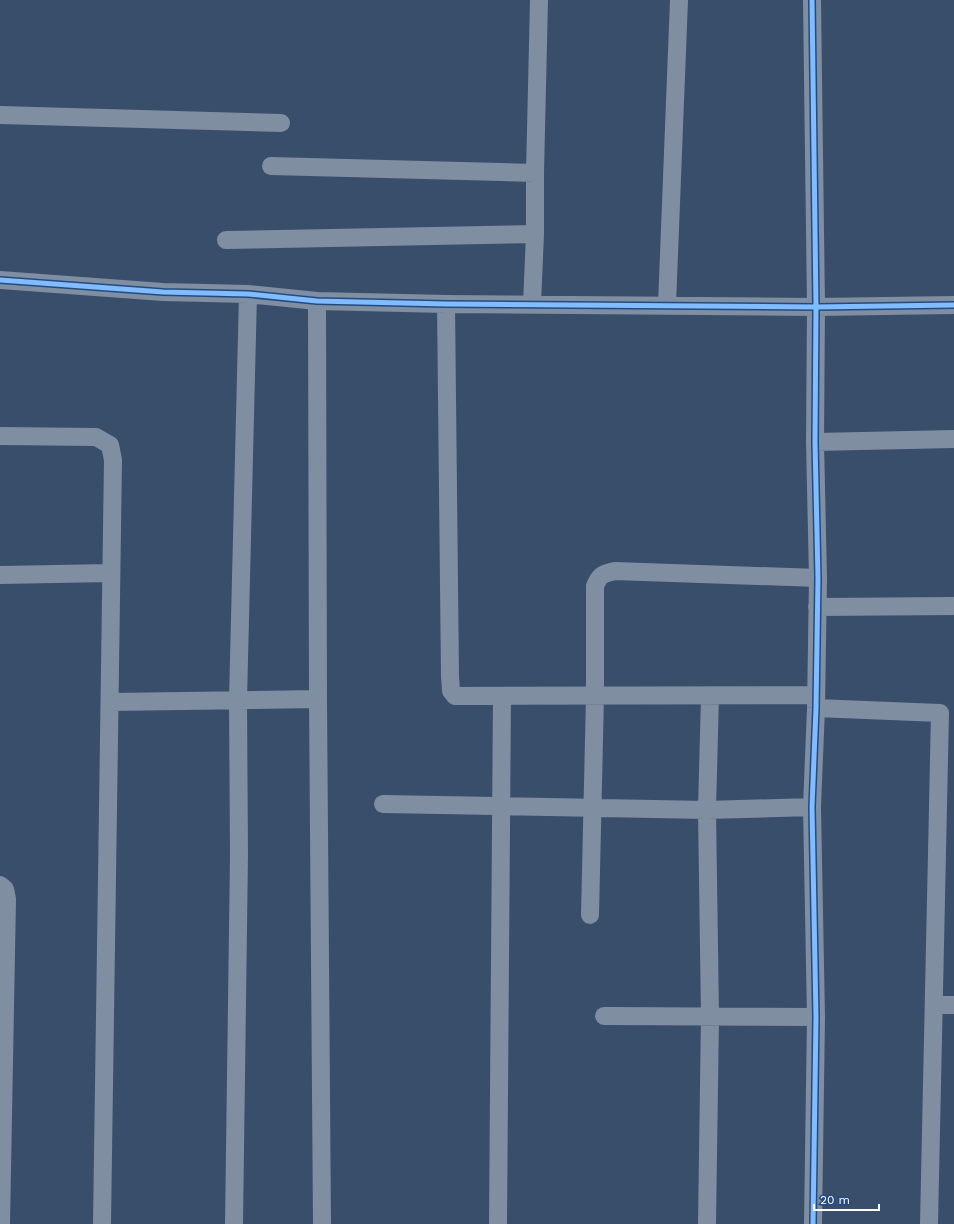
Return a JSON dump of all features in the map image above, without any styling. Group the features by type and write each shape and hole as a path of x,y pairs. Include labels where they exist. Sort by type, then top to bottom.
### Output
{"street":[{"path":"532,304 536,234 535,173 539,0"},
{"path":"667,305 679,0"},
{"path":"812,0 816,307 815,442 818,578 816,702 812,807 816,1017 813,1224"},
{"path":"0,115 281,123"},
{"path":"271,166 535,173"},
{"path":"226,240 536,234"},
{"path":"0,280 163,292 248,294 317,301 446,304 816,307 954,305"},
{"path":"234,1224 238,700 248,294"},
{"path":"317,301 322,1224"},
{"path":"446,304 451,691 455,696 710,696 816,702 947,713 934,1005 929,1224"},
{"path":"0,436 96,437 110,446 113,460 102,1224"},
{"path":"815,442 954,439"},
{"path":"590,915 595,696 595,586 599,578 604,574 615,571 818,578"},
{"path":"0,575 111,572"},
{"path":"817,607 954,606"},
{"path":"498,1224 502,696"},
{"path":"708,1224 710,1016 707,810 710,696"},
{"path":"110,702 318,699"},
{"path":"383,804 707,810 812,807"},
{"path":"0,885 5,889 7,899 1,1224"},
{"path":"934,1005 954,1005"},
{"path":"604,1016 816,1017"}],"cycle path":[{"path":"812,0 816,307 815,442 818,578 816,708 812,807 816,1017 813,1224"},
{"path":"0,280 163,292 248,294 317,301 446,304 816,307 954,305"}]}
